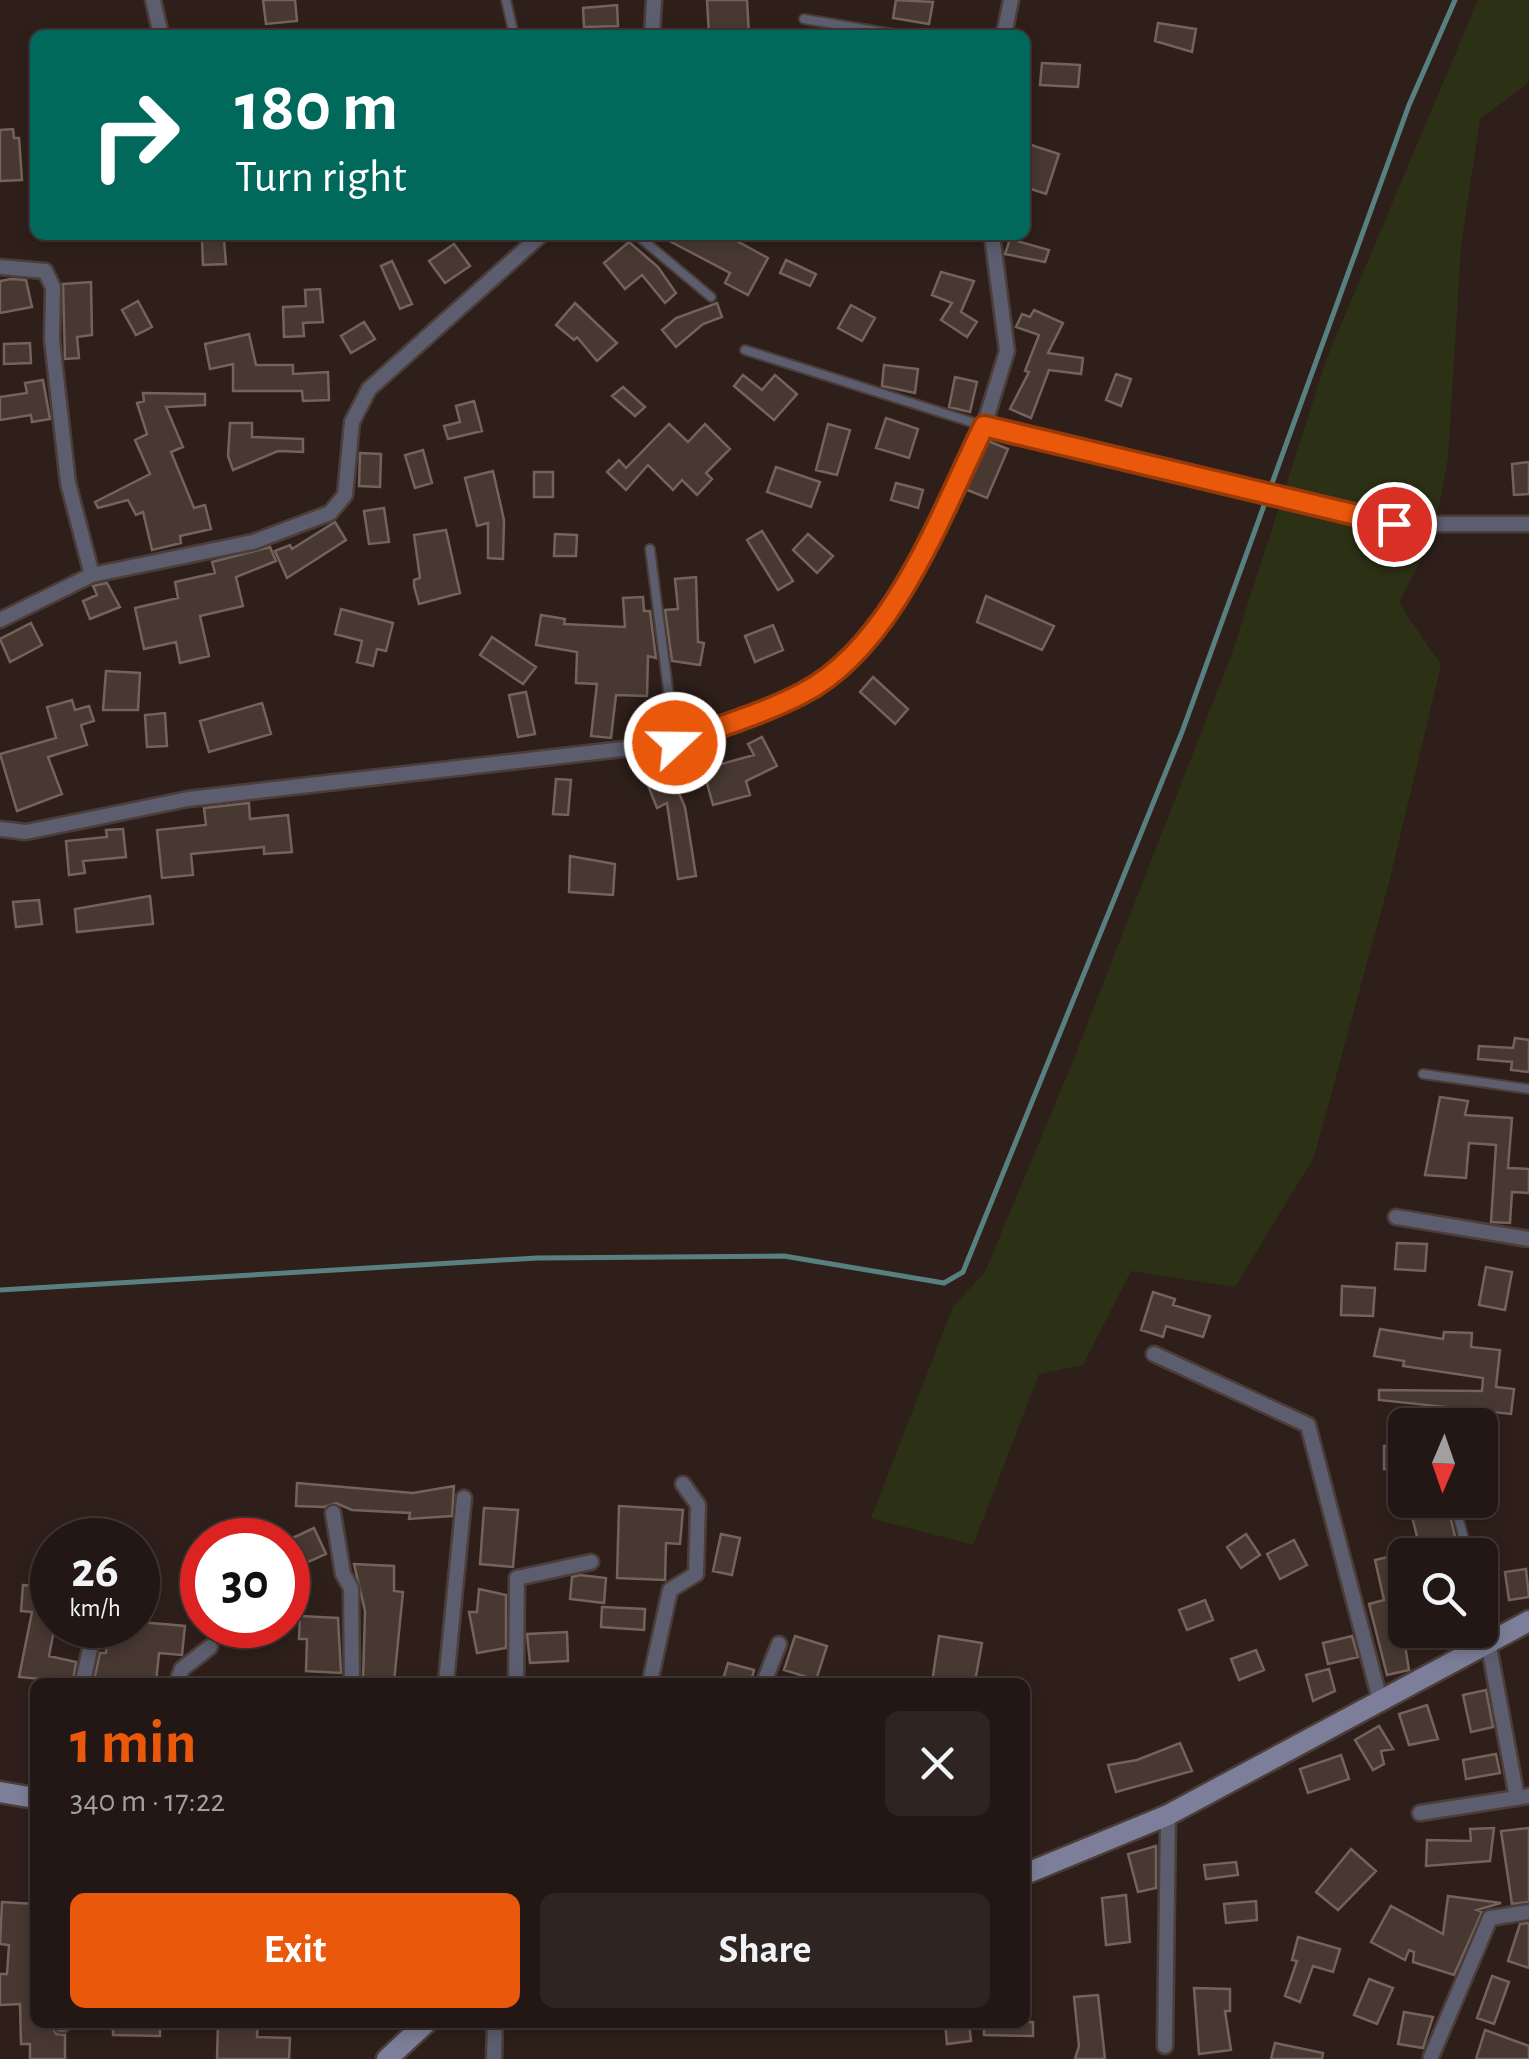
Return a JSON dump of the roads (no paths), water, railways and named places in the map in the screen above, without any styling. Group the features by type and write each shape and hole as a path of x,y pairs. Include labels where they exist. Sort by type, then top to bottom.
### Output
{"street":[{"path":"152,0 160,30"},
{"path":"652,30 654,0"},
{"path":"1005,30 1011,0"},
{"path":"0,620 92,575 253,542 330,513 345,495 352,422 368,390 534,240"},
{"path":"0,829 26,832 188,799 675,743 805,692 852,654 905,588 984,426 1008,351 993,240"},
{"path":"0,267 46,271 53,287 52,340 68,483 92,575"},
{"path":"984,426 1394,524 1529,524"},
{"path":"1396,1216 1529,1239"},
{"path":"1154,1354 1308,1425 1380,1704"},
{"path":"651,1678 670,1590 696,1574 698,1505 683,1484"},
{"path":"446,1678 464,1498"},
{"path":"333,1513 343,1574 351,1588 352,1678"},
{"path":"516,1678 516,1578 592,1562"},
{"path":"1498,1636 1529,1621"},
{"path":"765,1678 778,1644"},
{"path":"84,1678 90,1648"},
{"path":"179,1678 182,1669 209,1648"},
{"path":"1030,1872 1168,1815 1380,1704 1476,1648"},
{"path":"1420,1813 1523,1797 1492,1648"},
{"path":"0,1792 30,1797"},
{"path":"1165,2046 1168,1815"},
{"path":"1431,2057 1490,1918 1529,1912"},
{"path":"387,2059 421,2028"},
{"path":"494,2059 495,2028"}],"lane":[{"path":"506,0 513,30"},
{"path":"804,19 870,30"},
{"path":"643,240 712,296"},
{"path":"744,350 984,426"},
{"path":"650,549 675,743"},
{"path":"1423,1074 1529,1089"},
{"path":"1459,1520 1464,1538"}],"waterway":[{"path":"0,1290 537,1258 784,1256 944,1283 963,1272 1182,732 1409,105 1455,0"}]}
